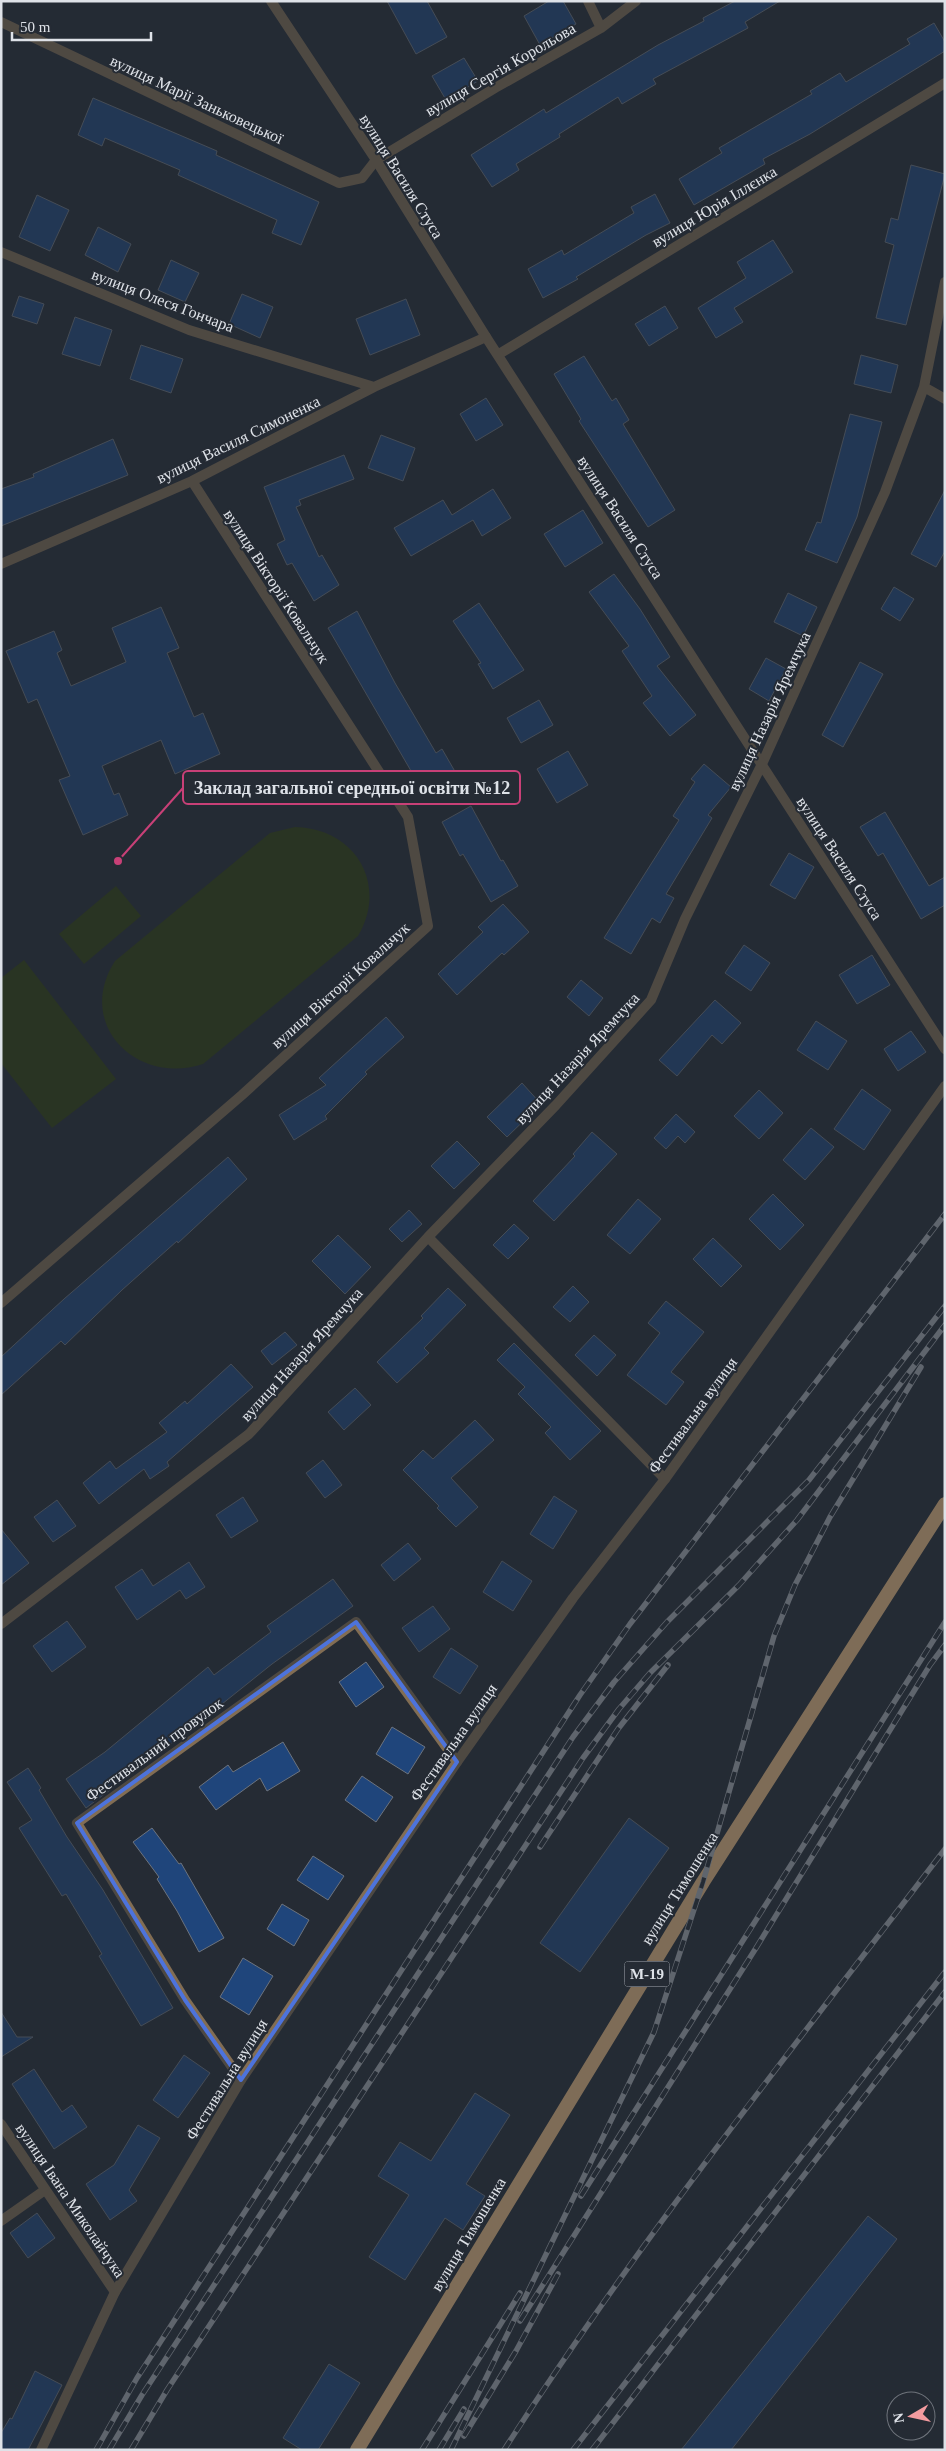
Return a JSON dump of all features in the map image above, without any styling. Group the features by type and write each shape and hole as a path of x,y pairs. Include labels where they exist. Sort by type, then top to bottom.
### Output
{"highway":[{"name":"вулиця Тимошенка","path":"357,2450 703,1882 945,1504"}],"street":[{"name":"вулиця Василя Стуса","path":"271,1 376,160 486,338 499,354 945,1049"},
{"path":"588,1 600,28"},
{"name":"вулиця Сергія Корольова","path":"376,160 495,88 600,28 634,2"},
{"name":"вулиця Марії Заньковецької","path":"1,22 339,183 362,178 376,160"},
{"name":"вулиця Юрія Іллєнка","path":"499,354 945,83"},
{"name":"вулиця Олеся Гончара","path":"1,252 189,330 374,387"},
{"name":"вулиця Назарія Яремчука","path":"1,1624 249,1434 428,1237 556,1104 651,1000 684,919 762,764 885,492 924,387 945,282"},
{"name":"вулиця Василя Симоненка","path":"1,564 192,481 374,387 486,338"},
{"path":"924,387 945,399"},
{"name":"вулиця Вікторії Ковальчук","path":"1,1303 242,1095 428,926 408,817 192,481"},
{"name":"Фестивальна вулиця","path":"41,2450 115,2292 241,2080 457,1762 573,1598 665,1479 945,1086"},
{"path":"428,1237 665,1479"},
{"name":"Фестивальний провулок","path":"241,2080 184,2000 77,1823 356,1622 457,1762"},
{"name":"вулиця Івана Миколайчука","path":"1,2124 115,2292"},
{"path":"1,2221 45,2190"}],"highlighted area":[{"path":"356,1622 457,1762 241,2080 185,2000 77,1823"}],"green space":[{"path":"295,827 316,830 334,837 349,848 360,862 367,878 370,897 367,916 358,936 203,1064 178,1068 155,1066 135,1057 118,1044 107,1027 102,1006 105,984 115,961 270,833"},
{"path":"116,886 141,916 84,964 59,934"},
{"path":"24,960 116,1079 52,1128 1,1063 1,978"}],"building":[{"path":"387,1 427,1 447,37 416,54"},
{"path":"549,1 563,1 576,24 540,45 524,16"},
{"path":"735,1 780,1 745,22 748,28 653,79 656,84 622,104 618,97 559,134 560,137 516,164 519,170 492,187 471,155 544,109 546,113 658,45 704,21 703,18"},
{"path":"934,23 945,42 945,51 810,134 763,159 765,164 694,205 679,179 722,153 719,148 812,94 810,91 840,73 846,82 910,44 907,39"},
{"path":"464,58 478,81 446,100 432,76"},
{"path":"93,98 217,151 216,155 319,202 301,245 272,233 277,220 178,175 180,170 105,138 102,146 78,135"},
{"path":"911,165 945,174 906,325 876,318 894,245 885,242 891,218 898,220"},
{"path":"655,194 670,223 646,235 576,277 578,279 543,298 528,269 562,250 564,255 634,213 631,207"},
{"path":"37,195 69,210 50,251 19,237"},
{"path":"98,227 131,244 118,272 85,255"},
{"path":"773,240 793,272 734,308 743,322 716,338 698,308 746,278 737,262"},
{"path":"171,260 199,273 185,302 158,290"},
{"path":"242,294 273,307 260,338 229,324"},
{"path":"19,296 44,304 37,324 12,316"},
{"path":"406,299 420,335 370,355 356,319"},
{"path":"665,306 678,328 649,346 635,324"},
{"path":"75,317 112,330 100,366 62,354"},
{"path":"141,345 183,359 171,393 130,379"},
{"path":"861,355 898,365 891,393 854,384"},
{"path":"584,356 612,401 616,398 629,420 623,424 675,510 648,527 579,421 581,419 554,374"},
{"path":"486,398 503,425 476,441 460,414"},
{"path":"850,414 882,422 857,517 837,563 805,550 817,522 821,523"},
{"path":"381,435 415,448 403,481 368,468"},
{"path":"113,439 128,475 1,526 1,489 34,477 33,474"},
{"path":"344,455 354,479 299,500 301,505 296,507 319,557 322,555 339,585 314,601 292,563 287,565 277,544 285,540 264,487"},
{"path":"493,489 511,518 482,536 473,520 411,556 394,528 443,500 452,515"},
{"path":"945,490 945,551 936,567 911,554"},
{"path":"583,510 603,543 565,567 544,534"},
{"path":"614,574 640,609 670,657 657,666 696,715 670,736 643,703 652,696 622,651 629,646 589,592"},
{"path":"894,587 914,599 900,621 881,609"},
{"path":"788,593 817,607 803,636 774,622"},
{"path":"479,603 524,670 493,689 478,664 481,663 453,621"},
{"path":"161,607 179,648 167,653 194,717 203,713 220,754 175,774 161,740 102,766 114,795 119,793 128,815 83,835 59,780 70,776 37,699 28,703 6,651 54,631 62,650 57,653 71,686 126,662 112,628"},
{"path":"357,611 395,683 436,753 442,749 457,775 425,795 328,628"},
{"path":"766,658 786,669 769,701 749,689"},
{"path":"860,662 883,674 843,747 822,735"},
{"path":"539,700 553,725 521,743 507,718"},
{"path":"568,751 588,785 557,803 537,769"},
{"path":"704,764 731,787 708,815 712,818 666,894 674,898 660,923 652,918 631,954 604,938 679,820 673,816 695,782 691,779"},
{"path":"471,806 501,861 503,860 518,886 491,902 463,854 460,856 442,822"},
{"path":"885,812 929,886 945,877 945,905 921,919 883,853 878,856 860,827"},
{"path":"789,853 814,867 795,899 770,885"},
{"path":"503,904 529,932 504,955 502,953 457,995 438,974 483,932 478,927"},
{"path":"744,945 770,963 751,991 725,973"},
{"path":"872,955 890,985 857,1004 839,975"},
{"path":"581,980 603,998 589,1016 567,997"},
{"path":"715,1000 741,1023 722,1044 712,1035 677,1076 659,1060"},
{"path":"386,1017 404,1037 365,1072 367,1074 325,1116 327,1119 294,1140 279,1115 326,1085 319,1078"},
{"path":"816,1021 847,1041 828,1070 797,1050"},
{"path":"911,1031 926,1052 898,1071 884,1049"},
{"path":"522,1083 541,1104 507,1137 487,1117"},
{"path":"862,1089 891,1110 864,1150 834,1129"},
{"path":"759,1090 783,1113 759,1139 734,1116"},
{"path":"676,1114 695,1132 685,1143 678,1136 666,1149 654,1138"},
{"path":"811,1128 834,1147 805,1180 783,1160"},
{"path":"592,1132 617,1154 554,1221 533,1201 575,1156 573,1154"},
{"path":"457,1141 480,1164 454,1189 431,1166"},
{"path":"228,1157 247,1179 178,1243 177,1241 122,1290 65,1345 61,1341 1,1395 1,1357 64,1299"},
{"path":"773,1194 804,1225 780,1250 749,1219"},
{"path":"638,1199 661,1219 630,1254 607,1235"},
{"path":"409,1210 422,1224 402,1242 389,1229"},
{"path":"514,1224 529,1238 508,1259 493,1245"},
{"path":"338,1235 371,1267 345,1294 312,1261"},
{"path":"713,1238 742,1266 721,1287 693,1259"},
{"path":"573,1286 589,1302 570,1322 553,1307"},
{"path":"448,1288 466,1305 424,1348 429,1353 397,1383 377,1362 423,1318 421,1316"},
{"path":"666,1301 704,1332 671,1372 684,1382 666,1405 627,1375 660,1333 648,1323"},
{"path":"285,1332 297,1345 272,1365 261,1351"},
{"path":"594,1335 616,1355 597,1376 575,1355"},
{"path":"514,1343 601,1431 570,1460 545,1433 551,1427 518,1394 525,1387 497,1360"},
{"path":"231,1364 253,1387 167,1462 169,1466 150,1479 144,1469 99,1504 83,1483 110,1461 116,1469 167,1432 159,1423 185,1401 187,1404"},
{"path":"355,1388 371,1405 344,1430 328,1412"},
{"path":"475,1420 494,1440 451,1478 478,1507 456,1527 437,1508 439,1506 403,1470 423,1450 433,1459"},
{"path":"323,1460 342,1485 325,1498 306,1473"},
{"path":"554,1496 577,1511 553,1549 530,1534"},
{"path":"243,1497 258,1521 231,1538 216,1515"},
{"path":"57,1500 76,1526 53,1542 34,1517"},
{"path":"1,1529 29,1563 1,1585"},
{"path":"408,1543 421,1559 394,1581 381,1565"},
{"path":"502,1561 532,1581 513,1611 483,1592"},
{"path":"189,1562 205,1587 186,1599 180,1590 137,1620 115,1587 142,1569 153,1586"},
{"path":"333,1579 353,1606 272,1664 192,1728 86,1808 66,1779 105,1752 208,1667 214,1675 271,1632 267,1626"},
{"path":"433,1606 450,1629 419,1652 402,1628"},
{"path":"67,1621 86,1647 52,1672 33,1646"},
{"path":"451,1648 478,1666 460,1694 433,1677"},
{"path":"366,1662 384,1687 356,1707 339,1682"},
{"path":"392,1727 425,1747 408,1774 376,1754"},
{"path":"283,1742 300,1771 267,1791 260,1778 216,1810 199,1787 228,1765 233,1772"},
{"path":"28,1768 67,1837 103,1890 173,2008 141,2026 99,1956 102,1954 66,1894 62,1896 19,1828 32,1820 7,1782"},
{"path":"362,1776 393,1797 376,1822 345,1800"},
{"path":"629,1818 669,1848 580,1972 540,1943"},
{"path":"152,1828 179,1864 181,1863 224,1938 199,1952 157,1879 159,1877 133,1842"},
{"path":"313,1856 344,1876 328,1900 297,1880"},
{"path":"282,1904 309,1920 294,1946 267,1929"},
{"path":"243,1958 273,1976 249,2015 220,1997"},
{"path":"1,2012 17,2037 33,2037 1,2057"},
{"path":"184,2055 210,2073 178,2118 153,2100"},
{"path":"34,2069 62,2112 72,2105 87,2127 54,2149 12,2084"},
{"path":"475,2093 510,2115 466,2184 485,2196 463,2230 445,2218 405,2280 369,2257 409,2195 378,2176 400,2142 431,2161"},
{"path":"138,2125 160,2138 129,2190 137,2201 110,2220 86,2184 114,2165"},
{"path":"37,2213 55,2238 28,2258 10,2233"},
{"path":"868,2216 897,2239 731,2450 681,2450"},
{"path":"329,2364 360,2383 318,2450 302,2450 283,2438"},
{"path":"35,2371 62,2385 28,2450 1,2450 1,2433 10,2418 12,2419"}],"railway":[{"path":"96,2450 137,2378 580,1695 630,1624 945,1214"},
{"path":"109,2450 142,2395 573,1737 614,1682 667,1622 809,1480 945,1306"},
{"path":"131,2450 167,2390 583,1758 619,1709 650,1673 739,1585 797,1520 945,1325"},
{"path":"451,2450 654,2032 703,1882 774,1636 795,1585 830,1517 921,1367"},
{"path":"581,2196 945,1622"},
{"path":"520,2321 756,1948 930,1665 945,1645"},
{"path":"540,1847 618,1729 668,1665"},
{"path":"504,2450 608,2296 718,2145 945,1849"},
{"path":"573,2450 945,1972"},
{"path":"592,2450 945,1992"},
{"path":"464,2436 516,2351 558,2274"},
{"path":"422,2450 520,2293"},
{"path":"439,2450 464,2409"}],"place":[{"name":"Заклад загальної середньої освіти №12","path":"118,861"}]}
